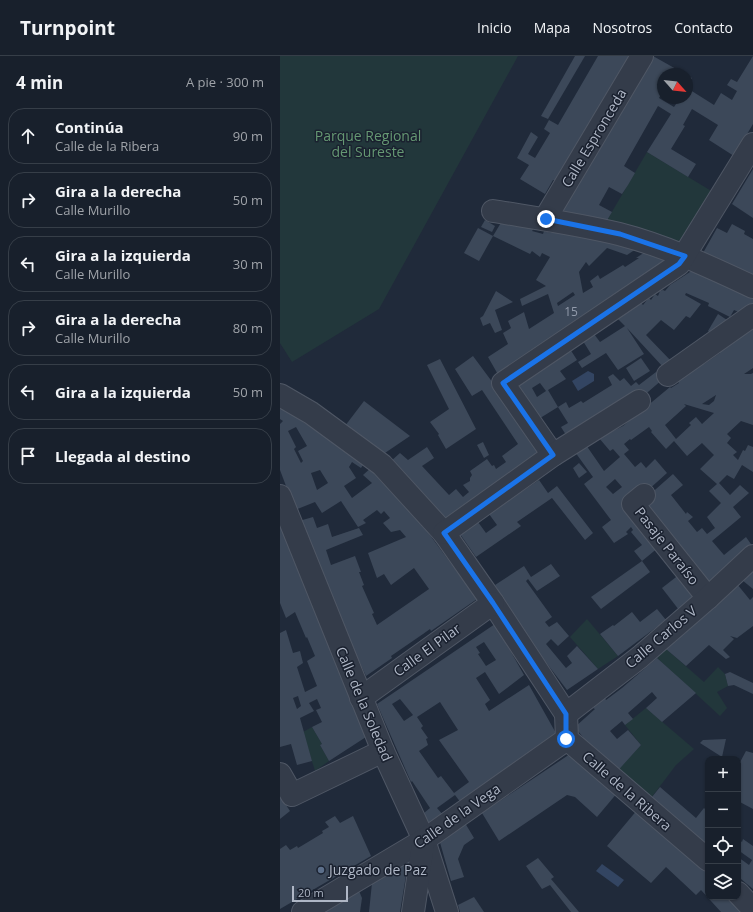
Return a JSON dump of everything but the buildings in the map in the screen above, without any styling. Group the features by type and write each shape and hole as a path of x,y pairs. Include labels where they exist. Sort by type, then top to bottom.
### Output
{"street":[{"name":"Calle Espronceda","path":"546,219 642,56"},
{"path":"553,455 503,383 679,264 753,144"},
{"path":"493,211 546,219 620,234 685,256 753,287"},
{"path":"668,375 753,315"},
{"path":"280,395 311,413 382,465 444,533 493,603 566,714 566,739"},
{"path":"444,533 553,455 639,401"},
{"name":"Calle de la Soledad","path":"280,496 383,751 424,840 447,912"},
{"name":"Pasaje Paraíso","path":"644,496 633,504 708,598"},
{"name":"Calle Carlos V","path":"566,714 640,657 708,598 753,556"},
{"name":"Calle El Pilar","path":"361,698 493,603"},
{"name":"Calle de la Vega","path":"303,912 424,840 566,739"},
{"name":"Calle de la Ribera","path":"566,739 705,857"},
{"path":"280,774 292,795 383,751"},
{"path":"413,912 424,840"},
{"path":"741,896 753,909"}],"green space":[{"name":"Parque Regional del Sureste","path":"280,56 518,56 379,309 292,362 280,343"},
{"path":"647,152 713,192 682,243 606,222"},
{"path":"587,619 618,656 598,669 570,637"},
{"path":"666,649 704,682 718,667 725,674 728,686 717,692 727,708 720,716 657,658"},
{"path":"646,708 694,749 676,765 648,802 614,774 641,745 625,725"},
{"path":"312,727 322,744 320,745 329,761 315,771 303,732"}],"water":[{"path":"588,371 594,374 594,381 578,391 572,381"},
{"path":"602,864 624,880 618,887 596,871"}],"place":[{"name":"Juzgado de Paz","path":"321,870"}],"route":[{"path":"546,219 620,234 685,256 679,264 503,383 553,455 444,533 493,603 566,714 566,739"}]}
